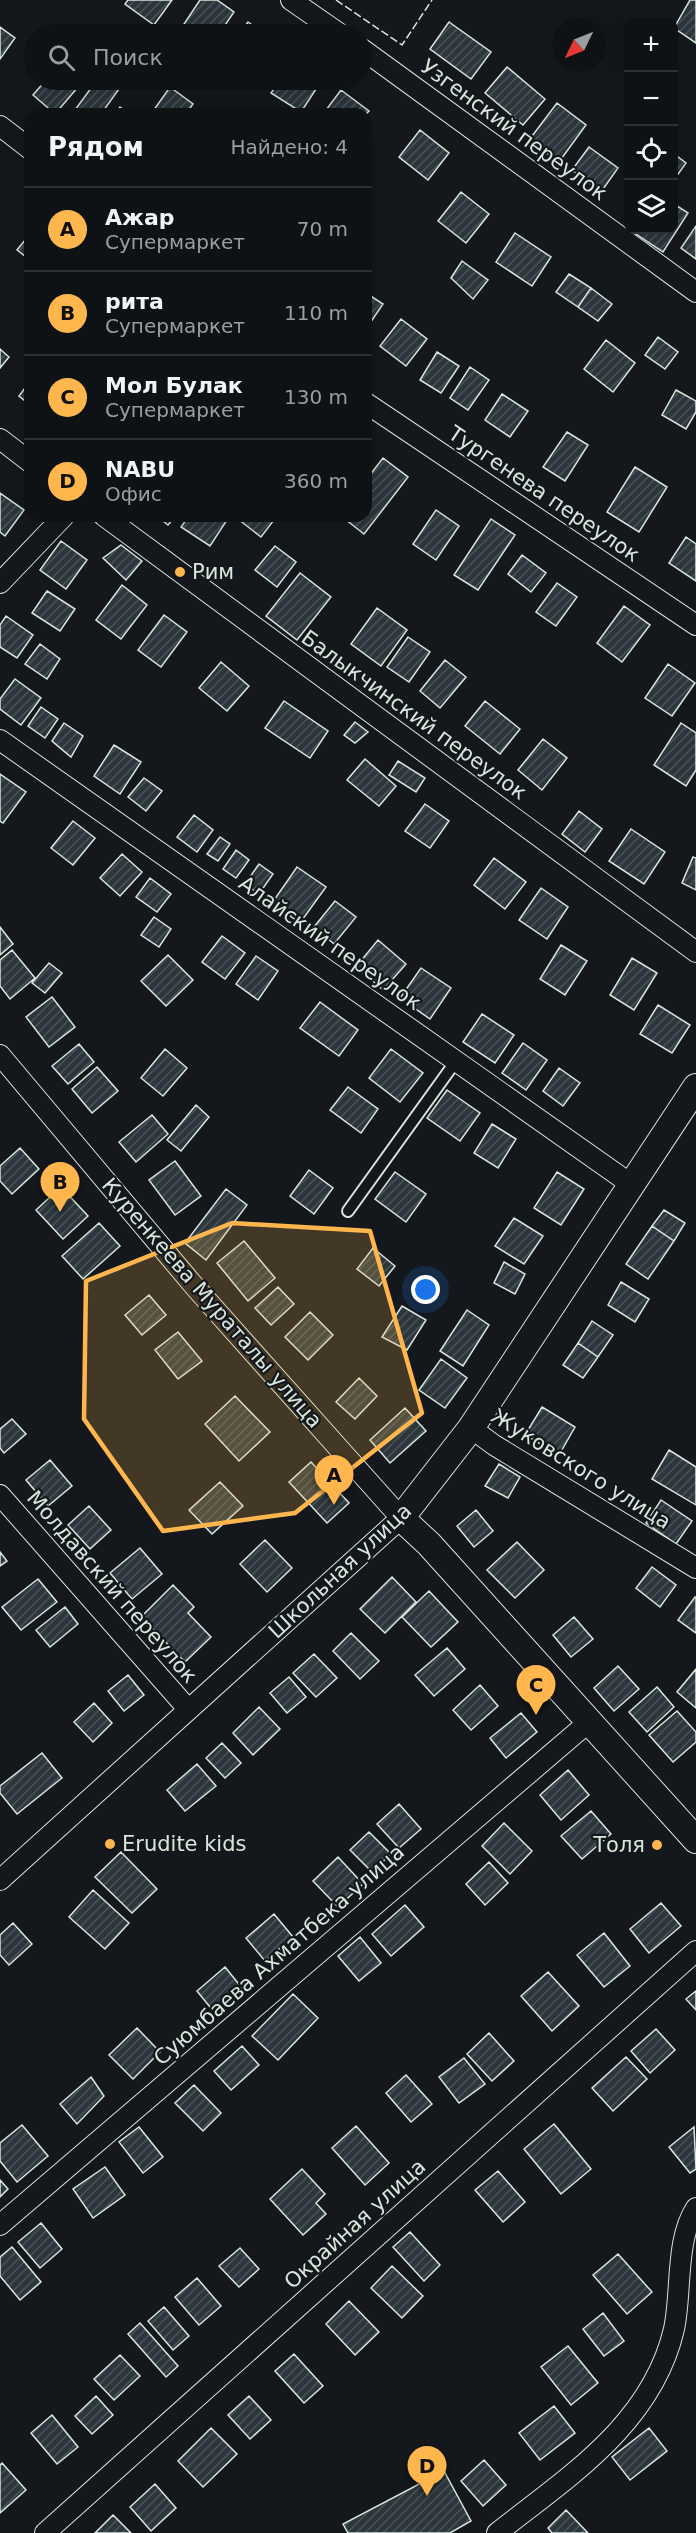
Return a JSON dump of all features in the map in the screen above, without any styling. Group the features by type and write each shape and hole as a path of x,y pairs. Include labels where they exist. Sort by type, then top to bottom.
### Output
{"street":[{"path":"291,0 326,24"},
{"name":"Узгенский переулок","path":"372,56 696,292"},
{"path":"0,126 24,144"},
{"name":"Тургенева переулок","path":"372,408 696,625"},
{"path":"0,439 24,457"},
{"path":"0,583 58,522"},
{"name":"Балыкчинский переулок","path":"112,522 696,952"},
{"name":"Алайский переулок","path":"0,740 632,1185"},
{"name":"Куренкеева Мураталы улица","path":"0,1055 195,1287 401,1518 429,1544 696,1840"},
{"name":"Школьная улица","path":"0,1880 401,1518 471,1428 696,1087"},
{"name":"Жуковского улица","path":"471,1428 494,1445 695,1566"},
{"name":"Молдавский переулок","path":"0,1495 188,1709"},
{"name":"Суюмбаева Ахматбека улица","path":"0,2225 590,1721"},
{"name":"Окрайная улица","path":"45,2533 696,1952"},
{"path":"497,2533 597,2454 631,2418 659,2372 674,2329 685,2238 690,2217 696,2208"}],"lane":[{"path":"348,1210 456,1061"}],"highlighted area":[{"path":"232,1223 370,1231 422,1413 295,1513 163,1531 84,1419 86,1281"}],"building":[{"path":"128,0 172,0 155,24 125,4"},
{"path":"200,0 217,0 234,12 226,24 184,24"},
{"path":"690,0 696,0 696,43 678,31 678,21"},
{"path":"449,22 491,52 471,79 430,49"},
{"path":"0,27 15,38 0,59"},
{"path":"507,67 545,99 523,125 485,93"},
{"path":"37,90 75,90 60,108 48,108 33,95"},
{"path":"90,90 118,90 105,108 76,108"},
{"path":"168,90 174,90 193,104 190,108 155,108"},
{"path":"273,90 315,90 304,108 295,108 271,93"},
{"path":"341,90 365,108 328,108"},
{"path":"557,103 586,125 559,162 529,140"},
{"path":"420,130 449,153 428,180 399,157"},
{"path":"589,147 618,168 601,192 572,170"},
{"path":"678,157 686,163 678,174"},
{"path":"461,192 489,214 466,243 438,221"},
{"path":"678,207 688,213 678,229"},
{"path":"696,226 696,259 681,248"},
{"path":"515,233 551,257 532,286 496,262"},
{"path":"636,234 675,234 663,252"},
{"path":"24,241 24,255 17,250"},
{"path":"462,261 488,280 473,299 451,278"},
{"path":"569,274 591,288 578,307 556,292"},
{"path":"591,288 612,304 598,321 578,307"},
{"path":"372,297 383,304 372,320"},
{"path":"401,319 427,339 406,366 380,346"},
{"path":"658,337 678,352 665,369 645,355"},
{"path":"606,340 635,363 613,392 584,369"},
{"path":"0,349 9,357 0,368"},
{"path":"437,352 459,366 441,393 420,380"},
{"path":"470,367 489,380 468,410 450,398"},
{"path":"24,389 24,400 19,396"},
{"path":"676,390 696,401 696,412 686,429 662,415"},
{"path":"502,394 528,411 510,437 485,420"},
{"path":"567,432 588,445 565,481 543,467"},
{"path":"383,458 408,477 364,534 349,522 372,522 372,472"},
{"path":"635,467 667,487 639,532 607,512"},
{"path":"0,493 24,510 5,536 0,532"},
{"path":"436,510 459,526 436,560 413,544"},
{"path":"491,519 515,535 478,590 454,575"},
{"path":"185,522 226,522 210,546 181,527"},
{"path":"242,522 272,522 261,537"},
{"path":"686,537 696,544 696,581 669,563"},
{"path":"61,541 87,560 66,589 40,570"},
{"path":"121,545 142,561 126,580 103,558"},
{"path":"275,546 296,562 277,587 255,570"},
{"path":"522,555 546,573 531,592 508,574"},
{"path":"300,573 331,597 297,640 266,616"},
{"path":"557,583 577,597 556,626 536,612"},
{"path":"122,585 147,605 121,639 96,620"},
{"path":"47,591 75,609 60,631 32,613"},
{"path":"624,606 650,625 622,662 597,643"},
{"path":"377,608 407,630 381,666 351,644"},
{"path":"164,615 187,632 161,667 138,650"},
{"path":"6,616 33,635 17,658 0,647 0,625"},
{"path":"408,637 430,652 409,682 387,667"},
{"path":"40,644 60,659 47,679 25,664"},
{"path":"445,660 466,677 440,708 420,691"},
{"path":"221,662 249,686 227,711 199,688"},
{"path":"668,664 695,683 672,716 645,698"},
{"path":"15,679 41,698 21,725 0,709 0,699"},
{"path":"284,701 328,731 310,758 265,728"},
{"path":"485,701 520,729 500,754 465,726"},
{"path":"41,707 58,719 45,738 28,726"},
{"path":"355,722 368,732 355,743 344,735"},
{"path":"64,723 83,736 71,757 52,741"},
{"path":"681,723 696,733 696,770 686,786 654,765"},
{"path":"543,739 567,758 542,790 518,770"},
{"path":"114,745 141,762 120,794 94,776"},
{"path":"365,759 396,786 379,806 347,780"},
{"path":"398,761 425,778 416,792 389,775"},
{"path":"0,774 26,792 3,823 0,821"},
{"path":"144,778 162,791 146,811 128,797"},
{"path":"425,804 449,821 430,848 405,831"},
{"path":"579,811 602,829 585,852 562,834"},
{"path":"194,815 213,830 197,852 177,837"},
{"path":"73,821 95,838 73,865 51,848"},
{"path":"631,829 665,852 644,884 609,861"},
{"path":"220,837 230,844 218,861 207,854"},
{"path":"236,850 249,860 236,878 223,869"},
{"path":"122,854 142,872 120,896 100,878"},
{"path":"693,857 696,858 696,890 682,883"},
{"path":"494,858 526,882 505,909 474,885"},
{"path":"259,864 273,874 259,894 245,884"},
{"path":"297,867 326,887 300,923 272,903"},
{"path":"150,878 171,894 157,912 136,897"},
{"path":"541,888 568,907 547,939 519,920"},
{"path":"335,901 356,917 334,944 314,927"},
{"path":"154,917 171,929 159,947 141,935"},
{"path":"0,927 13,944 0,955"},
{"path":"222,936 245,953 225,979 202,962"},
{"path":"378,940 406,964 383,990 356,967"},
{"path":"561,945 587,961 565,995 540,979"},
{"path":"12,950 35,978 10,999 0,986 0,960"},
{"path":"168,955 193,980 166,1006 141,981"},
{"path":"256,956 278,971 258,1000 236,984"},
{"path":"632,958 657,973 634,1010 610,995"},
{"path":"49,963 62,973 45,993 32,983"},
{"path":"421,968 451,988 430,1019 400,998"},
{"path":"52,997 75,1027 49,1047 26,1017"},
{"path":"320,1002 358,1030 339,1056 300,1028"},
{"path":"658,1005 690,1025 672,1053 640,1034"},
{"path":"482,1014 514,1035 495,1063 463,1042"},
{"path":"523,1043 547,1060 526,1090 502,1073"},
{"path":"79,1044 94,1062 68,1084 52,1066"},
{"path":"165,1049 187,1068 163,1096 141,1078"},
{"path":"391,1049 423,1073 400,1102 369,1078"},
{"path":"97,1067 118,1091 92,1113 72,1089"},
{"path":"559,1068 580,1083 563,1106 543,1091"},
{"path":"348,1087 378,1109 361,1133 330,1110"},
{"path":"447,1090 480,1113 460,1141 427,1118"},
{"path":"196,1105 209,1117 181,1151 167,1140"},
{"path":"152,1115 168,1134 136,1162 119,1142"},
{"path":"492,1124 516,1139 498,1168 474,1153"},
{"path":"20,1148 39,1169 12,1194 0,1181 0,1166"},
{"path":"175,1161 201,1196 175,1215 149,1180"},
{"path":"309,1170 333,1188 314,1214 290,1196"},
{"path":"395,1172 426,1194 406,1222 375,1199"},
{"path":"557,1172 584,1189 561,1225 534,1208"},
{"path":"61,1187 88,1216 63,1239 36,1210"},
{"path":"226,1189 247,1205 206,1260 185,1243"},
{"path":"664,1210 685,1223 674,1241 652,1226"},
{"path":"514,1218 543,1236 524,1264 495,1246"},
{"path":"99,1223 120,1246 83,1279 62,1256"},
{"path":"652,1226 674,1241 648,1279 626,1264"},
{"path":"244,1241 275,1278 248,1301 217,1263"},
{"path":"373,1248 395,1266 379,1286 357,1269"},
{"path":"504,1262 525,1274 515,1294 494,1283"},
{"path":"621,1282 649,1299 635,1322 608,1305"},
{"path":"278,1287 294,1304 271,1325 255,1308"},
{"path":"149,1295 166,1315 142,1335 125,1315"},
{"path":"402,1306 426,1320 407,1350 382,1337"},
{"path":"467,1310 489,1325 463,1366 440,1351"},
{"path":"310,1312 333,1335 308,1360 285,1337"},
{"path":"592,1321 613,1335 598,1357 578,1343"},
{"path":"178,1332 202,1361 178,1379 155,1350"},
{"path":"578,1343 598,1357 583,1378 563,1365"},
{"path":"441,1359 467,1378 445,1408 419,1390"},
{"path":"359,1378 377,1396 355,1419 336,1402"},
{"path":"235,1396 270,1432 239,1461 205,1424"},
{"path":"542,1407 575,1427 559,1455 525,1435"},
{"path":"405,1408 426,1431 390,1463 370,1440"},
{"path":"12,1419 26,1434 4,1453 0,1448 0,1429"},
{"path":"669,1450 696,1467 696,1505 652,1479"},
{"path":"50,1460 72,1486 48,1506 26,1480"},
{"path":"311,1462 349,1503 327,1523 289,1482"},
{"path":"499,1464 520,1477 508,1498 485,1486"},
{"path":"220,1482 243,1506 212,1534 189,1510"},
{"path":"661,1500 692,1521 676,1544 646,1523"},
{"path":"89,1506 111,1530 90,1549 68,1525"},
{"path":"476,1510 493,1531 474,1547 457,1526"},
{"path":"265,1540 292,1568 267,1592 240,1564"},
{"path":"517,1542 544,1570 515,1598 487,1570"},
{"path":"140,1548 162,1574 132,1599 110,1573"},
{"path":"0,1552 7,1561 0,1566"},
{"path":"652,1567 676,1585 660,1607 636,1588"},
{"path":"392,1577 416,1602 385,1633 360,1609"},
{"path":"38,1579 57,1602 21,1630 2,1607"},
{"path":"173,1585 194,1607 188,1613 211,1637 185,1662 141,1617"},
{"path":"429,1591 458,1622 431,1647 402,1617"},
{"path":"696,1597 696,1633 678,1620"},
{"path":"65,1607 78,1624 50,1647 36,1630"},
{"path":"574,1617 593,1639 571,1657 553,1635"},
{"path":"351,1633 379,1661 360,1679 333,1651"},
{"path":"447,1648 465,1669 434,1696 415,1675"},
{"path":"314,1654 337,1678 316,1697 293,1673"},
{"path":"618,1666 639,1689 614,1711 594,1688"},
{"path":"696,1669 696,1708 677,1692"},
{"path":"128,1675 144,1695 124,1711 108,1691"},
{"path":"289,1677 306,1697 287,1713 270,1693"},
{"path":"480,1685 498,1706 471,1730 453,1710"},
{"path":"657,1687 674,1707 647,1732 629,1712"},
{"path":"94,1703 112,1723 93,1742 74,1722"},
{"path":"259,1707 280,1729 253,1755 233,1733"},
{"path":"677,1711 696,1732 696,1742 673,1762 649,1735"},
{"path":"521,1713 537,1732 506,1758 490,1738"},
{"path":"222,1743 241,1763 225,1778 206,1758"},
{"path":"42,1753 62,1778 17,1814 0,1793 0,1786"},
{"path":"197,1764 216,1786 185,1811 167,1790"},
{"path":"568,1770 589,1795 561,1820 540,1795"},
{"path":"399,1804 421,1829 399,1848 377,1824"},
{"path":"591,1811 611,1834 582,1859 561,1836"},
{"path":"504,1823 532,1851 510,1874 482,1846"},
{"path":"369,1832 391,1854 372,1872 350,1850"},
{"path":"121,1852 157,1889 132,1913 95,1877"},
{"path":"338,1857 363,1884 338,1907 313,1881"},
{"path":"489,1862 508,1883 485,1905 466,1884"},
{"path":"93,1890 129,1923 105,1949 69,1917"},
{"path":"661,1903 681,1926 649,1953 630,1929"},
{"path":"405,1905 424,1927 391,1956 372,1934"},
{"path":"274,1914 293,1937 265,1961 246,1938"},
{"path":"13,1923 32,1944 9,1965 0,1955 0,1935"},
{"path":"604,1933 630,1966 604,1987 577,1955"},
{"path":"360,1937 381,1963 359,1981 338,1956"},
{"path":"225,1967 242,1988 214,2012 197,1991"},
{"path":"548,1972 579,2006 552,2031 521,1996"},
{"path":"696,1991 696,2010 686,1999"},
{"path":"293,1994 318,2018 278,2060 252,2036"},
{"path":"137,2028 160,2052 133,2079 109,2055"},
{"path":"656,2029 675,2050 650,2073 631,2051"},
{"path":"489,2033 514,2061 492,2081 467,2054"},
{"path":"242,2046 259,2065 231,2090 214,2071"},
{"path":"626,2057 647,2079 613,2111 592,2088"},
{"path":"464,2058 485,2084 459,2103 439,2077"},
{"path":"406,2075 432,2104 411,2122 386,2093"},
{"path":"91,2077 104,2096 77,2124 60,2104"},
{"path":"194,2085 221,2113 203,2131 175,2103"},
{"path":"554,2124 591,2169 561,2194 524,2149"},
{"path":"22,2125 48,2156 17,2182 0,2161 0,2143"},
{"path":"356,2126 389,2163 365,2185 332,2148"},
{"path":"139,2127 163,2157 143,2173 119,2142"},
{"path":"694,2127 696,2169 690,2173 669,2147"},
{"path":"105,2167 125,2195 93,2218 73,2189"},
{"path":"302,2169 325,2194 316,2203 326,2214 303,2235 270,2199"},
{"path":"498,2171 525,2202 503,2222 475,2190"},
{"path":"0,2180 8,2189 0,2197"},
{"path":"41,2223 62,2249 40,2268 18,2242"},
{"path":"410,2232 440,2265 424,2281 393,2247"},
{"path":"12,2247 41,2282 20,2300 0,2276 0,2257"},
{"path":"240,2248 259,2269 239,2287 219,2266"},
{"path":"618,2254 652,2292 627,2314 593,2275"},
{"path":"392,2266 423,2296 402,2318 371,2288"},
{"path":"197,2278 221,2306 199,2325 175,2297"},
{"path":"349,2301 379,2332 355,2355 326,2324"},
{"path":"164,2307 189,2336 173,2350 148,2321"},
{"path":"603,2313 624,2341 604,2356 583,2329"},
{"path":"140,2323 178,2366 166,2377 128,2334"},
{"path":"568,2346 598,2383 571,2405 541,2367"},
{"path":"294,2354 323,2386 304,2403 275,2371"},
{"path":"120,2355 140,2376 114,2400 94,2379"},
{"path":"96,2396 113,2415 92,2434 75,2416"},
{"path":"249,2396 271,2420 250,2439 228,2415"},
{"path":"554,2406 575,2433 540,2460 519,2433"},
{"path":"52,2415 78,2447 57,2464 31,2433"},
{"path":"211,2428 237,2454 203,2487 178,2461"},
{"path":"649,2428 667,2451 630,2480 612,2457"},
{"path":"484,2460 506,2485 483,2506 461,2481"},
{"path":"2,2463 26,2490 0,2513 0,2465"},
{"path":"444,2471 471,2521 450,2533 348,2533 343,2524"},
{"path":"155,2484 176,2508 151,2531 130,2507"},
{"path":"566,2510 588,2533 552,2533 548,2528"},
{"path":"113,2515 131,2533 95,2533"}],"fence":[{"path":"336,0 371,24"},
{"path":"372,25 402,45 432,0"}],"place":[{"name":"Рим","path":"180,572"},
{"name":"рита","path":"60,1212"},
{"name":"Ажар","path":"334,1505"},
{"name":"Мол Булак","path":"536,1715"},
{"name":"Erudite kids","path":"110,1844"},
{"name":"Толя","path":"657,1845"},
{"name":"NABU","path":"427,2496"}]}
